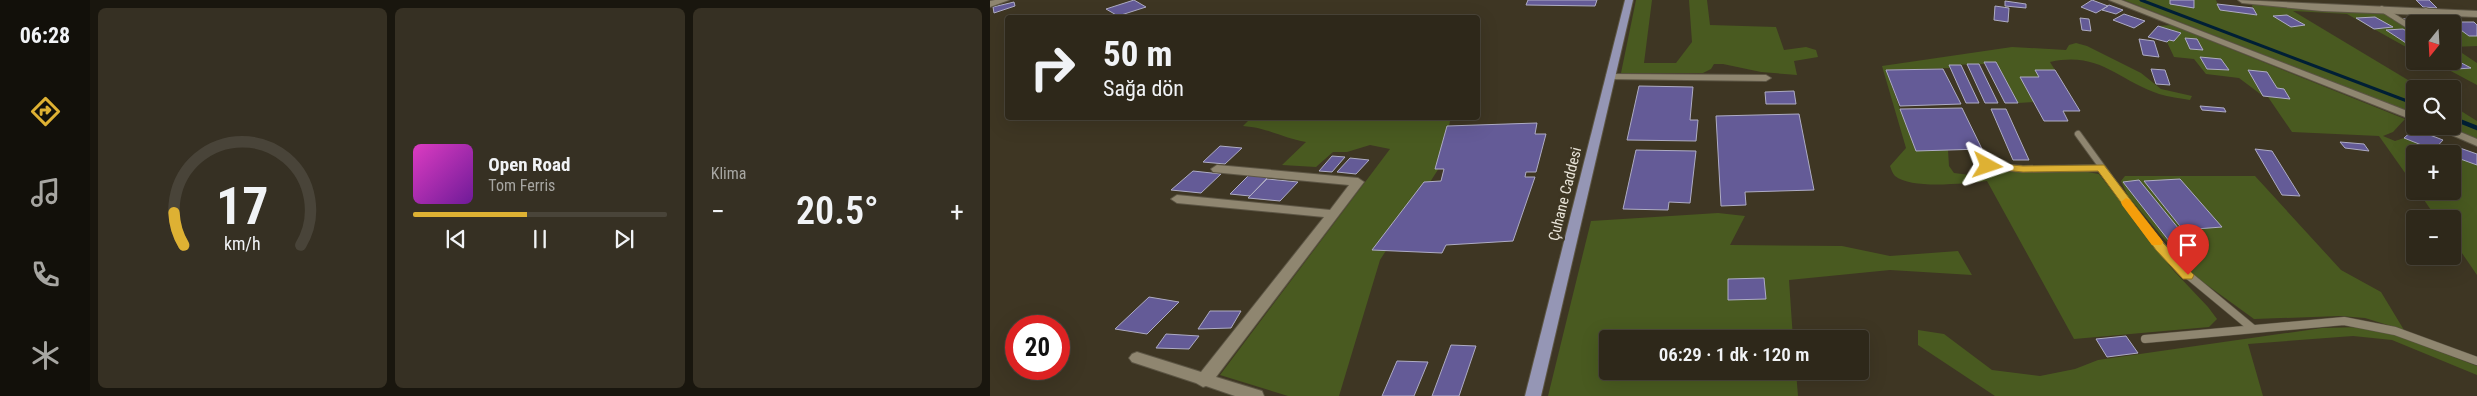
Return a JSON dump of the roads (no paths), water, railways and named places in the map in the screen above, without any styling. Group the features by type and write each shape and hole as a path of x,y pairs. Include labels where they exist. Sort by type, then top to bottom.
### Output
{"main road":[{"name":"Çuhane Caddesi","path":"1533,396 1629,0"}],"street":[{"path":"990,4 1005,0"},
{"path":"2113,0 2406,114"},
{"path":"2242,0 2322,8 2382,9 2475,15"},
{"path":"1610,77 1766,78"},
{"path":"2458,135 2477,143"},
{"path":"1203,380 1358,182 1217,169"},
{"path":"1177,199 1332,214"},
{"path":"1136,358 1256,396"}],"lane":[{"path":"2382,9 2406,24"},
{"path":"2425,11 2431,15"},
{"path":"2078,134 2160,247 2188,275 2252,328"},
{"path":"1988,166 2023,169 2101,168"},
{"path":"2145,339 2325,322 2373,324 2398,331 2477,361"}],"waterway":[{"path":"2141,0 2406,101"},
{"path":"2461,122 2477,128"}]}
